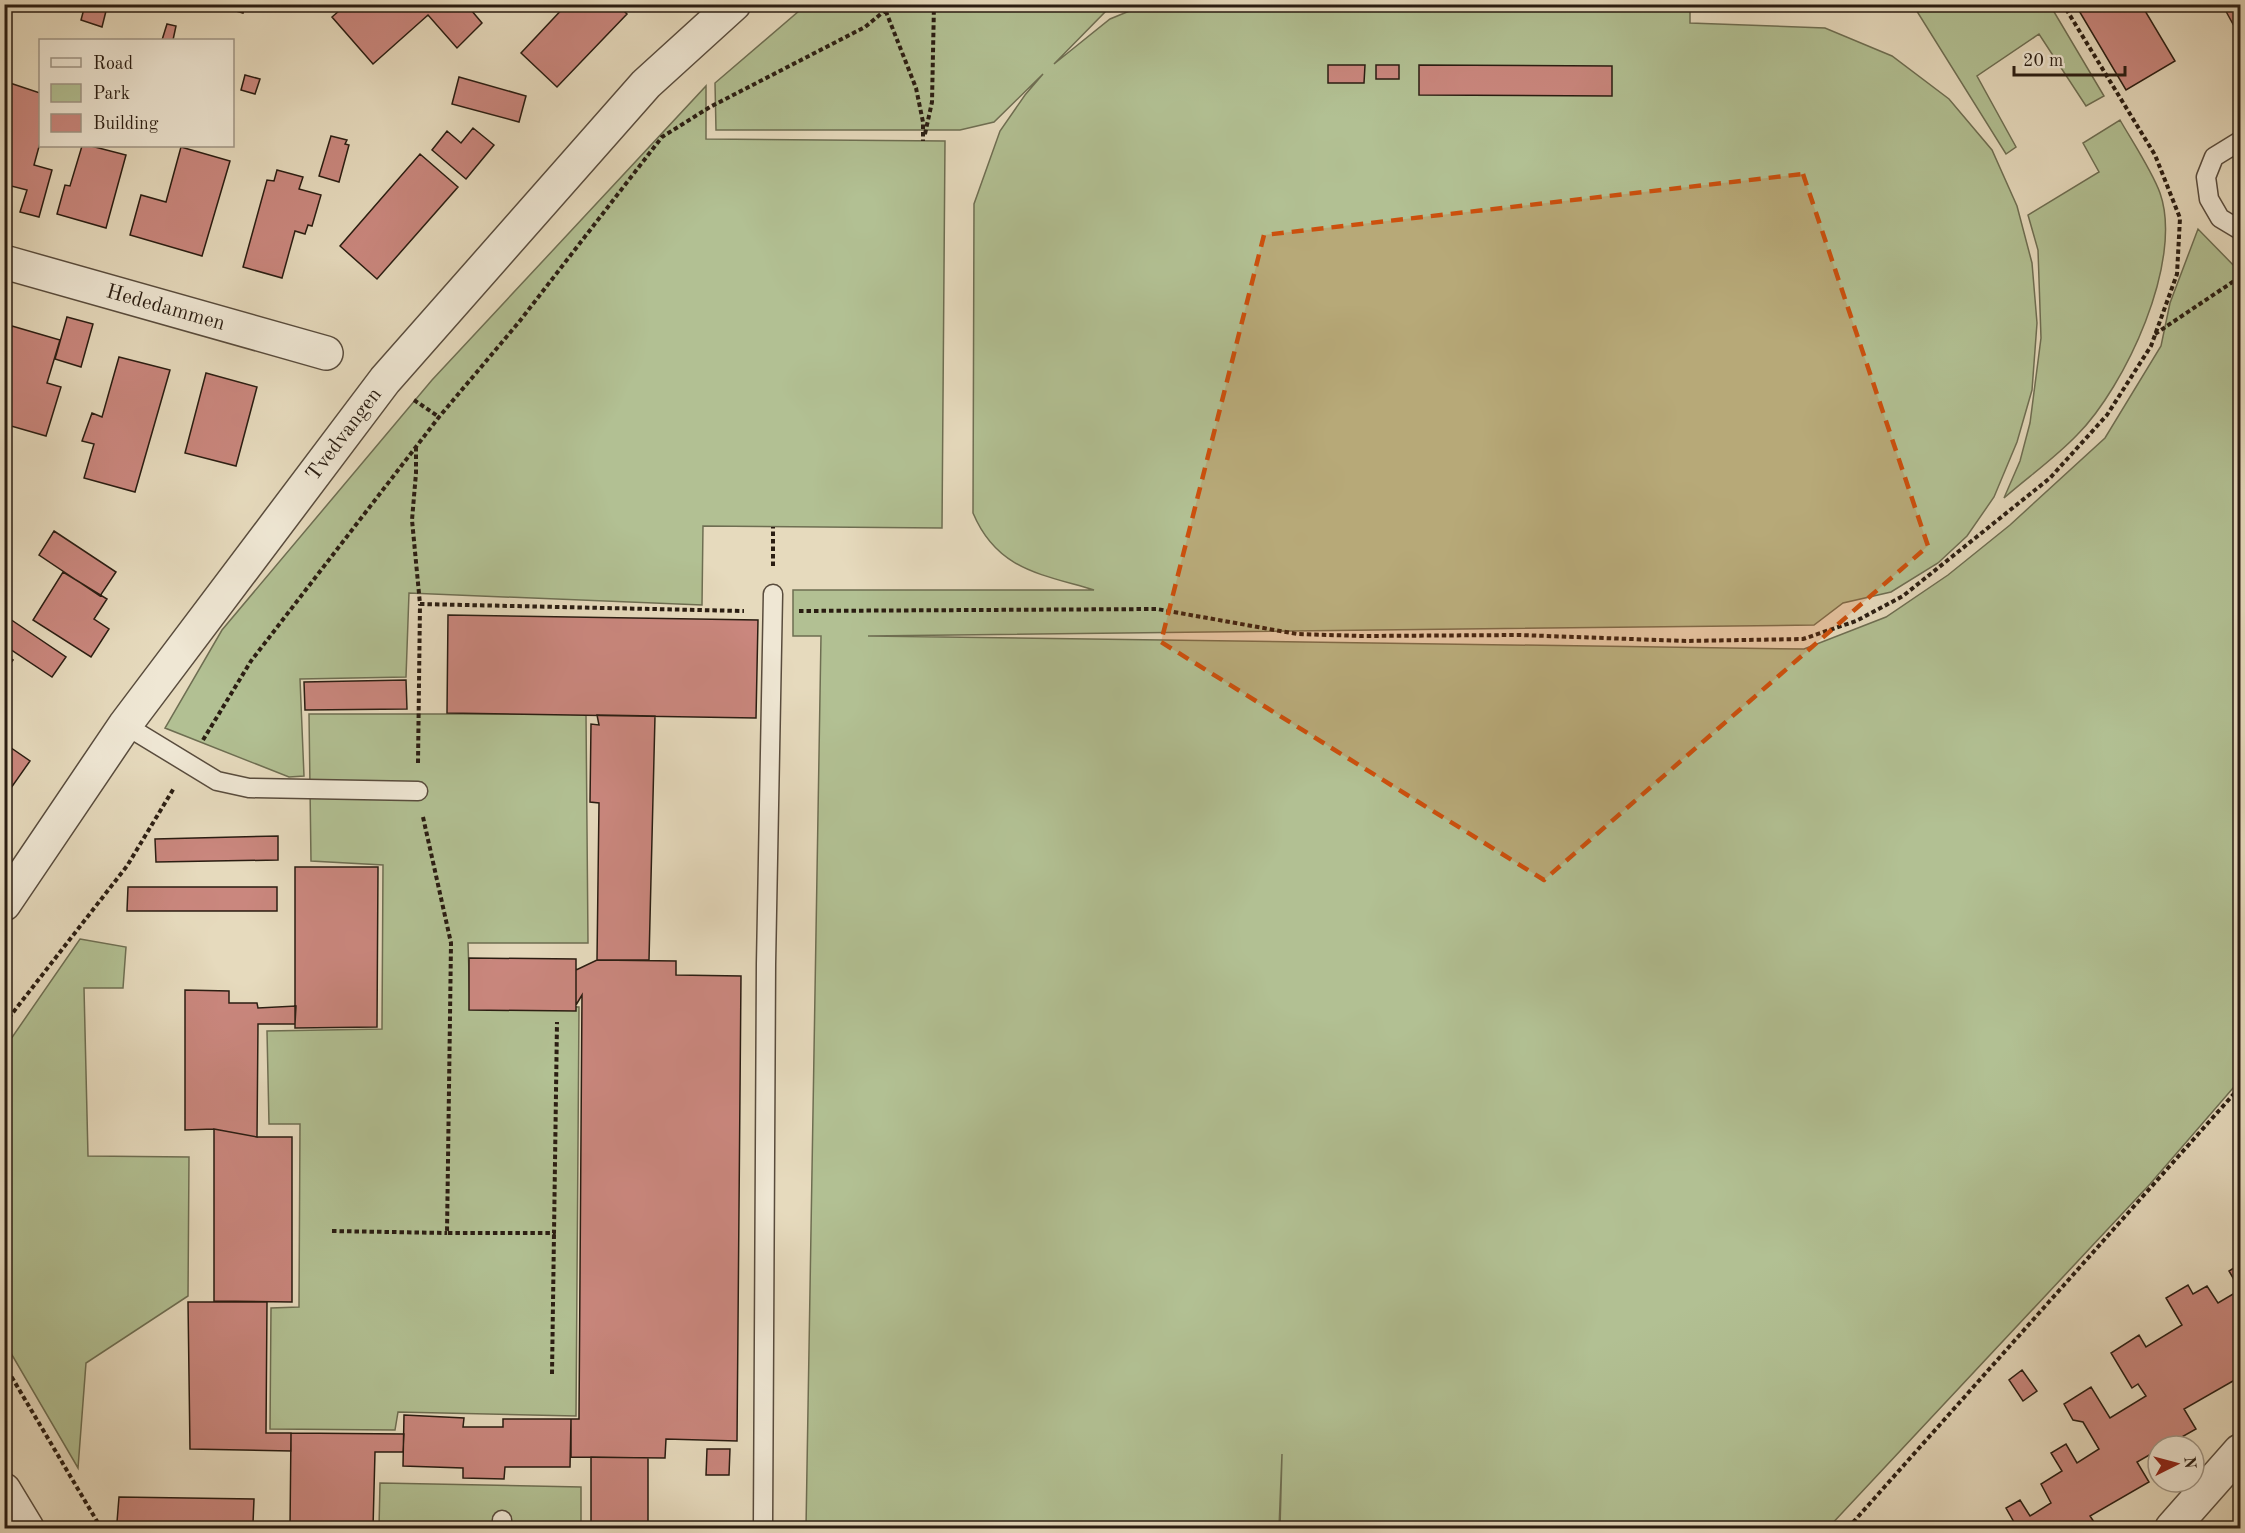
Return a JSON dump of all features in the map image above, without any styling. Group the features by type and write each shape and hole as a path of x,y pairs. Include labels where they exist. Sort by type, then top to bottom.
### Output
{"street":[{"name":"Tvedvangen","path":"4,904 125,725 385,380 646,84 734,4"},
{"name":"Hededammen","path":"4,262 326,353"},
{"path":"2172,1528 2241,1451"},
{"path":"4,1490 27,1528"}],"lane":[{"path":"2241,141 2214,157 2206,177 2209,199 2220,218 2241,230"},
{"path":"763,1528 766,964 773,603"},
{"path":"125,725 217,781 249,788 418,791"}],"path":[{"path":"883,4 916,88 923,122 923,141 932,102 934,4"},
{"path":"4,1024 127,866 251,661 438,417 519,322 662,137 710,107 865,27 892,4"},
{"path":"420,604 773,603 1157,609 1297,634 1520,635 1686,640 1803,639 1856,621 1903,596 2050,478 2107,415 2151,346 2177,274 2180,218 2155,154 2063,4"},
{"path":"2155,335 2241,277"},
{"path":"416,447 412,520 420,604 418,791 451,944 447,1233"},
{"path":"773,526 773,603"},
{"path":"552,1374 557,1022"},
{"path":"1848,1528 2241,1088"},
{"path":"332,1231 554,1233"},
{"path":"4,1364 101,1528"},
{"path":"4,1378 12,1375"}],"highlighted area":[{"path":"1803,174 1928,546 1544,880 1161,642 1264,235"}],"green space":[{"path":"806,5 1116,5 1110,7 1054,64 1110,19 1144,5 1690,5 1690,23 1825,28 1892,56 1949,99 1992,150 2017,206 2032,263 2037,323 2032,390 2017,442 1994,497 1967,536 1938,563 1891,592 1843,603 1814,625 868,636 1804,649 1886,617 1948,575 2010,525 2105,438 2161,346 2170,303 2198,229 2240,272 2240,1080 2150,1184 1828,1528 1280,1528 1282,1454 1279,1528 806,1528 821,636 793,636 793,590 1094,590 1039,574 1008,558 983,532 973,513 974,204 1000,131 1043,74 994,122 960,130 716,130 715,83"},
{"path":"1913,5 2050,5 2104,96 2086,106 2039,34 1977,76 2016,147 2006,154"},
{"path":"706,86 706,139 945,141 942,528 703,526 702,605 409,593 406,677 300,679 304,776 289,777 165,728 222,630 432,380"},
{"path":"2120,120 2160,193 2165,221 2164,253 2157,287 2146,322 2131,355 2095,414 2051,460 2004,498 2020,461 2030,423 2041,338 2038,250 2028,215 2099,172 2083,143"},
{"path":"309,714 586,714 588,943 468,943 470,1004 579,1007 576,1416 398,1412 395,1430 270,1429 271,1308 299,1307 300,1124 269,1124 267,1031 382,1029 383,865 311,861"},
{"path":"80,939 126,947 123,988 84,988 88,1156 189,1157 188,1296 86,1363 78,1468 5,1343 4,1049"},
{"path":"380,1483 581,1487 581,1528 379,1528"}],"building":[{"path":"212,4 246,4 243,13"},
{"path":"347,4 443,4 448,11 455,4 466,4 482,23 457,48 428,15 373,64 332,17"},
{"path":"567,4 617,4 627,14 557,87 521,53"},
{"path":"2075,4 2141,4 2175,61 2126,90"},
{"path":"2222,4 2240,4 2240,37"},
{"path":"85,5 106,11 102,27 81,20"},
{"path":"167,24 176,26 173,39 162,39"},
{"path":"1328,65 1365,65 1364,83 1328,83"},
{"path":"1376,65 1399,65 1399,79 1376,79"},
{"path":"1419,65 1612,66 1612,96 1419,95"},
{"path":"245,75 260,79 255,94 241,90"},
{"path":"459,77 526,96 519,122 452,104"},
{"path":"4,81 39,93 39,147 34,165 52,170 39,217 20,212 27,190 11,186 11,183 4,181"},
{"path":"473,128 494,145 466,179 432,150 447,131 461,143"},
{"path":"331,136 347,140 345,144 349,145 339,182 319,176"},
{"path":"82,147 95,147 126,155 106,228 57,214 65,185 70,186"},
{"path":"181,147 230,161 202,256 130,235 141,195 166,202"},
{"path":"420,154 458,187 377,279 340,246"},
{"path":"277,170 303,177 299,189 321,195 312,226 308,225 305,234 295,231 282,278 243,267 267,180 274,181"},
{"path":"67,317 93,324 81,367 55,359"},
{"path":"12,326 60,340 47,383 61,387 46,436 4,424 4,349"},
{"path":"119,357 170,370 135,492 84,478 94,444 82,441 92,413 102,417"},
{"path":"206,373 257,387 236,466 185,453"},
{"path":"54,531 116,572 100,596 39,555"},
{"path":"63,572 107,599 94,619 109,629 91,657 33,620"},
{"path":"448,615 758,620 756,718 447,713"},
{"path":"10,619 66,657 52,677 4,645 4,627"},
{"path":"4,655 13,660 4,672"},
{"path":"406,680 407,709 305,710 304,682"},
{"path":"597,715 655,716 649,960 597,960 599,803 590,802 591,724 599,725"},
{"path":"4,743 30,761 4,798"},
{"path":"278,836 278,860 156,862 155,839"},
{"path":"295,867 378,867 377,1027 295,1028"},
{"path":"128,887 277,887 277,911 127,911"},
{"path":"469,958 576,959 576,1011 469,1010"},
{"path":"597,960 676,961 676,975 741,976 737,1441 666,1439 665,1458 571,1457 571,1419 579,1419 582,995 576,1005 576,970"},
{"path":"185,990 229,991 229,1003 257,1003 258,1008 296,1006 295,1024 258,1024 257,1137 214,1129 185,1130"},
{"path":"214,1129 257,1137 292,1137 292,1302 214,1301"},
{"path":"2240,1264 2240,1290 2229,1271"},
{"path":"2188,1285 2193,1294 2207,1286 2218,1303 2240,1290 2240,1377 2184,1409 2196,1429 2187,1434 2146,1434 2146,1457 2137,1462 2146,1477 2146,1484 2090,1516 2098,1528 2008,1528 2015,1524 2006,1508 2020,1500 2030,1516 2051,1503 2041,1484 2062,1471 2051,1453 2066,1444 2077,1463 2099,1449 2083,1422 2073,1420 2064,1404 2091,1387 2110,1418 2146,1396 2138,1384 2132,1388 2111,1353 2139,1335 2146,1347 2182,1325 2166,1298"},
{"path":"188,1302 267,1302 266,1433 291,1433 291,1451 190,1449"},
{"path":"2022,1370 2037,1391 2023,1401 2009,1380"},
{"path":"404,1415 464,1418 463,1427 503,1427 503,1419 571,1419 570,1467 505,1467 504,1479 463,1478 463,1468 403,1466"},
{"path":"291,1433 404,1434 403,1452 375,1452 373,1528 290,1528"},
{"path":"707,1449 730,1449 729,1475 706,1475"},
{"path":"591,1457 648,1458 648,1528 591,1528"},
{"path":"119,1497 254,1499 253,1523 117,1522"}]}
